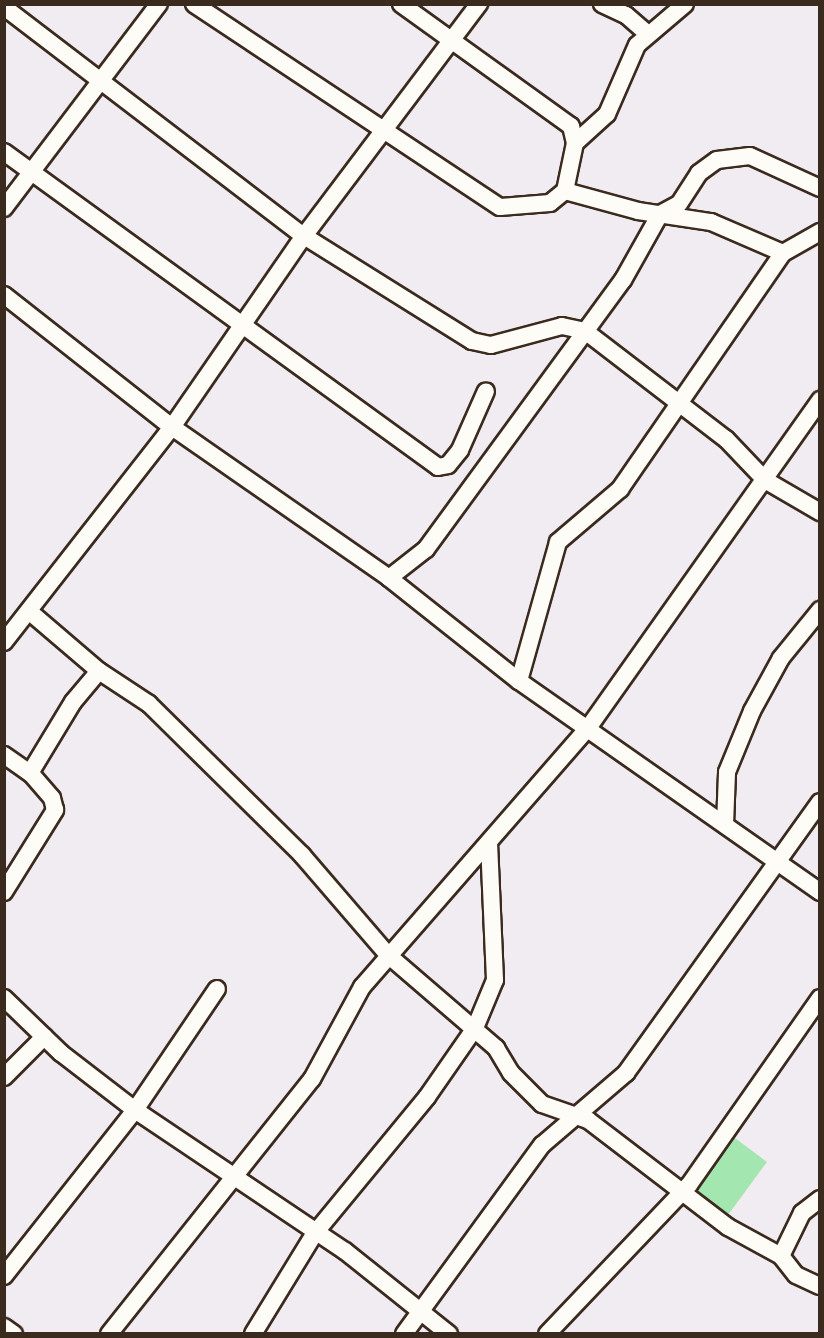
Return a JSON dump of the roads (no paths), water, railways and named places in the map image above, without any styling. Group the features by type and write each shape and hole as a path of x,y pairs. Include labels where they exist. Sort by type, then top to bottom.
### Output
{"street":[{"path":"4,208 159,4"},
{"path":"194,4 500,207 550,203 565,191 575,143 571,126 559,114 401,4"},
{"path":"4,642 30,612 172,426 304,236 479,4"},
{"path":"602,4 647,33"},
{"path":"575,143 607,114 647,33 685,4"},
{"path":"4,7 105,78 304,236 472,341 491,345 562,326 585,331 726,439 765,480 819,512"},
{"path":"4,152 32,170 241,327 438,467 448,465 460,450 486,391"},
{"path":"389,578 426,549 623,280 660,214 679,204 699,173 717,160 750,156 819,188"},
{"path":"565,191 660,214 711,222 783,253"},
{"path":"519,681 558,542 620,489 783,253 819,231"},
{"path":"4,295 172,426 389,578 519,681 819,892"},
{"path":"109,1334 230,1178 312,1079 362,987 588,728 765,480 819,400"},
{"path":"725,825 728,772 752,711 780,658 819,610"},
{"path":"30,612 99,671 149,704 302,855 388,955 475,1028 542,1104 571,1116 588,1120 681,1193 781,1256 796,1275 819,1286"},
{"path":"30,773 73,702 99,671"},
{"path":"4,756 30,773 52,798 55,810 4,892"},
{"path":"404,1334 424,1311 442,1276 571,1116 626,1073 759,881 779,863 819,802"},
{"path":"253,1334 315,1233 428,1097 475,1028 495,980 489,842"},
{"path":"4,1276 135,1110 217,989"},
{"path":"4,998 44,1037 135,1110 230,1178 315,1233 424,1311 449,1334"},
{"path":"548,1334 681,1193 819,998"},
{"path":"4,1077 44,1037"},
{"path":"781,1256 802,1213 819,1199"},
{"path":"4,1327 14,1334"}]}
